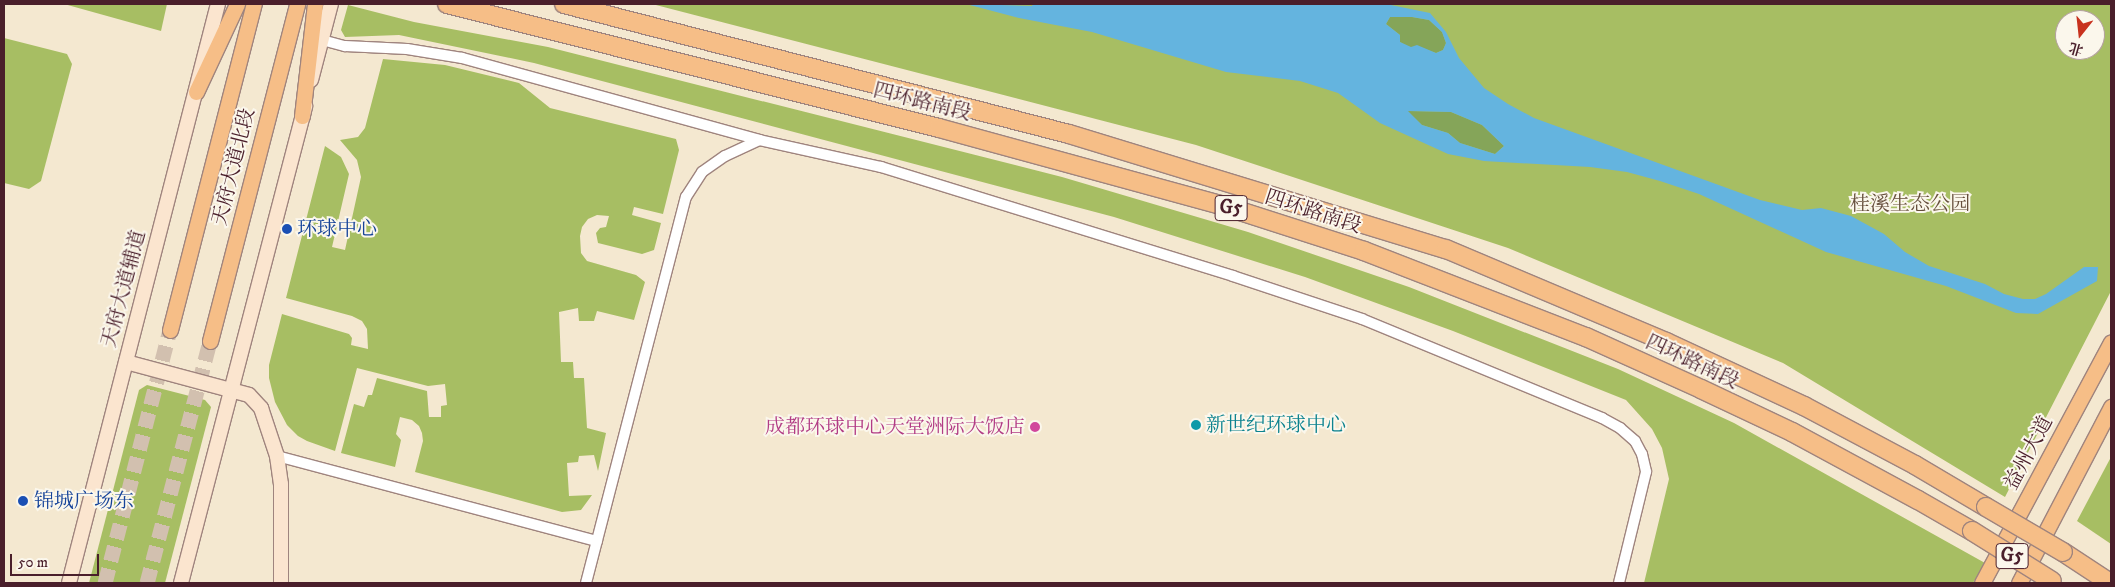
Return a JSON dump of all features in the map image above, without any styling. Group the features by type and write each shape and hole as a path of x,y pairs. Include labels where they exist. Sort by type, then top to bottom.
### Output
{"highway":[{"name":"四环路南段","path":"447,4 948,130 1221,205 1364,251 1586,337 1792,432 1918,500 2054,582"},
{"name":"四环路南段","path":"564,4 1069,134 1446,249 1666,342 1804,406 1915,465 2063,552 2110,583"}],"main road":[{"path":"196,92 237,4"},
{"name":"天府大道北段","path":"170,330 254,4"},
{"name":"天府大道北段","path":"210,341 297,4"},
{"path":"302,116 315,4"},
{"name":"益州大道","path":"1982,583 2111,342"},
{"path":"2019,583 2111,407"}],"street":[{"name":"天府大道辅道","path":"69,583 218,4"},
{"path":"182,583 331,4"},
{"path":"322,40 345,46 407,49 462,58 759,140 881,168 1242,279 1362,319 1602,418 1620,428 1635,441 1642,454 1646,472 1619,583"},
{"path":"586,583 686,197 702,172 725,156 759,140"},
{"path":"126,362 249,395 261,408 277,456 281,484 282,583"},
{"path":"277,456 598,541"}],"green space":[{"path":"64,4 167,4 161,31"},
{"name":"桂溪生态公园","path":"652,4 2111,4 2111,291 2005,497 1783,363 1508,248 1196,145"},
{"path":"348,5 414,22 548,47 1062,177 1248,232 1409,287 1618,369 1734,423 1985,563 1973,583 1644,583 1669,479 1662,448 1652,429 1626,400 1453,331 1305,277 1114,217 534,63 399,35 345,37 341,30"},
{"path":"1390,17 1412,17 1429,20 1442,32 1446,43 1443,50 1436,53 1417,46 1411,48 1400,42 1400,35 1386,24"},
{"path":"4,38 67,54 72,64 41,181 29,189 4,183"},
{"path":"383,59 445,65 519,83 550,108 676,139 679,150 663,214 634,207 632,215 661,223 654,250 642,254 598,243 596,233 600,228 606,227 609,216 597,215 588,219 582,227 580,236 581,253 587,261 636,275 645,282 634,320 597,311 594,321 579,321 578,308 559,312 561,362 573,362 574,378 584,378 587,428 606,433 598,471 594,455 579,456 578,462 567,463 569,496 592,495 581,510 562,512 415,472 423,441 422,433 419,426 412,420 400,417 396,434 401,440 395,467 341,453 354,404 364,407 368,395 372,395 377,378 427,391 429,417 441,417 441,406 447,405 445,384 428,386 357,368 335,451 298,436 287,425 275,402 269,378 269,365 282,314 349,334 352,338 351,345 368,349 367,329 362,321 352,316 286,298 325,146 341,157 349,174 332,247 345,250 361,177 357,160 340,140 358,137 365,128"},
{"path":"1407,111 1451,112 1482,125 1504,146 1495,154 1460,143 1448,133 1422,125"},
{"path":"147,385 205,400 211,407 165,583 89,583 139,390"},
{"path":"2111,457 2111,544 2077,521"}],"water":[{"path":"966,4 1032,6 1033,4 1386,4 1430,13 1446,32 1459,58 1484,88 1534,118 1760,200 1802,210 1821,208 1851,216 1884,234 1905,252 1929,266 1985,284 2004,294 2023,299 2035,299 2046,294 2084,267 2098,267 2097,281 2038,314 2016,313 1946,286 1826,252 1699,194 1660,181 1627,172 1590,167 1484,161 1448,154 1380,123 1338,93 1300,81 1226,72 1092,32 1019,18","holes":["1390,17 1412,17 1429,20 1442,32 1446,43 1443,50 1436,53 1417,45 1411,47 1400,42 1400,35 1386,24","1408,111 1451,112 1482,125 1504,146 1495,154 1460,143 1448,133 1422,125"]}],"tunnel":[{"path":"105,583 170,330"},
{"path":"147,583 210,341"}],"place":[{"name":"环球中心","path":"287,229"},
{"name":"新世纪环球中心","path":"1196,425"},
{"name":"成都环球中心天堂洲际大饭店","path":"1035,427"},
{"name":"锦城广场东","path":"23,501"}]}
